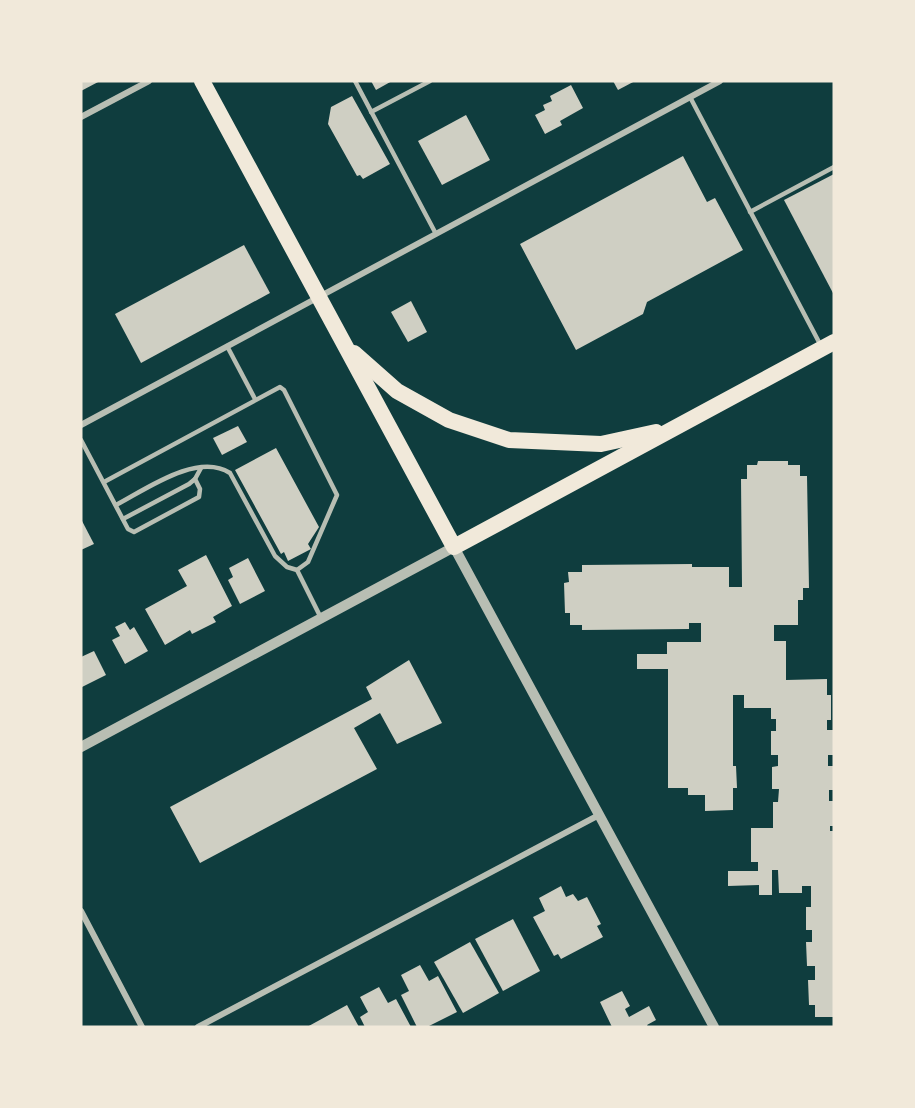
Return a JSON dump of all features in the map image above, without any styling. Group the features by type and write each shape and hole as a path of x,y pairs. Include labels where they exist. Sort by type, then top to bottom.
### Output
{"highway":[{"path":"202,81 454,547 828,345"},
{"path":"344,344 397,391 449,420 509,440 601,444 674,428"}],"street":[{"path":"81,117 149,81"},
{"path":"81,425 720,81"},
{"path":"81,747 454,547 714,1027"},
{"path":"198,1027 599,815"},
{"path":"81,913 142,1027"}],"lane":[{"path":"356,81 436,234"},
{"path":"371,112 430,81"},
{"path":"690,97 750,212 828,345"},
{"path":"750,212 834,167"},
{"path":"227,346 255,399"},
{"path":"104,482 274,388 280,387 284,390 337,495 308,562 297,570"},
{"path":"81,440 128,529 134,532 185,506 200,494 195,479"},
{"path":"123,519 195,479 201,468"},
{"path":"116,505 182,471 223,468 230,473 275,556 287,567 297,570 321,618"}],"building":[{"path":"81,81 100,81 81,91"},
{"path":"371,81 392,81 376,90"},
{"path":"613,81 635,81 618,90"},
{"path":"571,85 583,108 560,121 562,125 545,134 535,115 545,110 543,105 552,101 550,96"},
{"path":"352,96 390,164 363,179 360,175 357,176 328,124 331,107"},
{"path":"466,115 490,160 442,185 418,141"},
{"path":"683,156 707,202 715,198 743,250 647,302 643,314 576,350 520,244"},
{"path":"834,174 834,295 784,200"},
{"path":"244,245 270,293 141,363 115,314"},
{"path":"411,301 427,332 408,342 391,312"},
{"path":"238,426 247,442 222,455 213,438"},
{"path":"276,448 319,527 308,544 311,549 288,561 284,552 281,554 235,470"},
{"path":"758,461 788,461 788,465 800,465 800,476 807,476 809,588 803,588 803,600 798,600 798,625 774,625 774,641 786,641 786,680 827,679 827,695 831,695 831,720 827,720 827,730 833,730 833,755 828,755 828,766 834,766 834,790 829,790 829,801 834,801 834,826 830,826 830,831 834,831 834,1017 815,1017 815,1005 809,1005 808,980 815,980 815,966 807,966 806,942 812,942 812,930 806,930 806,907 811,907 811,886 802,886 802,893 779,893 778,870 772,870 772,895 759,895 759,885 728,886 728,871 758,871 758,862 751,862 751,828 773,828 773,802 778,802 779,789 772,789 772,767 778,766 778,755 771,755 771,731 776,731 776,719 771,719 771,708 744,708 744,695 733,695 733,766 736,766 737,788 733,788 733,810 705,811 705,795 688,795 688,788 668,788 668,669 637,669 637,654 667,654 667,642 701,642 701,623 689,623 689,629 582,630 582,625 570,625 570,613 565,613 564,583 569,582 568,572 582,572 582,565 692,564 692,567 729,567 729,587 742,587 741,479 747,479 747,465 757,465"},
{"path":"81,519 94,544 81,550"},
{"path":"206,555 232,606 213,617 216,622 192,634 190,630 165,645 145,609 187,586 178,570"},
{"path":"248,558 265,591 240,604 228,580 233,577 229,568"},
{"path":"125,622 130,630 134,627 148,651 125,664 112,640 120,636 115,627"},
{"path":"94,651 106,675 82,687 81,657"},
{"path":"409,660 442,723 397,744 380,713 354,728 377,769 200,863 170,807 372,699 366,687"},
{"path":"561,886 566,897 573,894 578,901 587,897 601,924 597,926 603,937 561,959 558,954 554,956 533,917 545,911 539,898"},
{"path":"513,919 540,971 503,991 475,939"},
{"path":"470,942 499,993 463,1013 434,962"},
{"path":"420,965 429,981 438,976 457,1012 427,1027 417,1027 401,995 409,991 401,975"},
{"path":"379,987 388,1003 396,999 411,1027 365,1027 360,1017 368,1012 360,997"},
{"path":"622,991 630,1006 625,1009 629,1017 649,1006 656,1020 647,1025 648,1027 612,1027 600,1002"},
{"path":"347,1005 359,1027 307,1027"}]}
